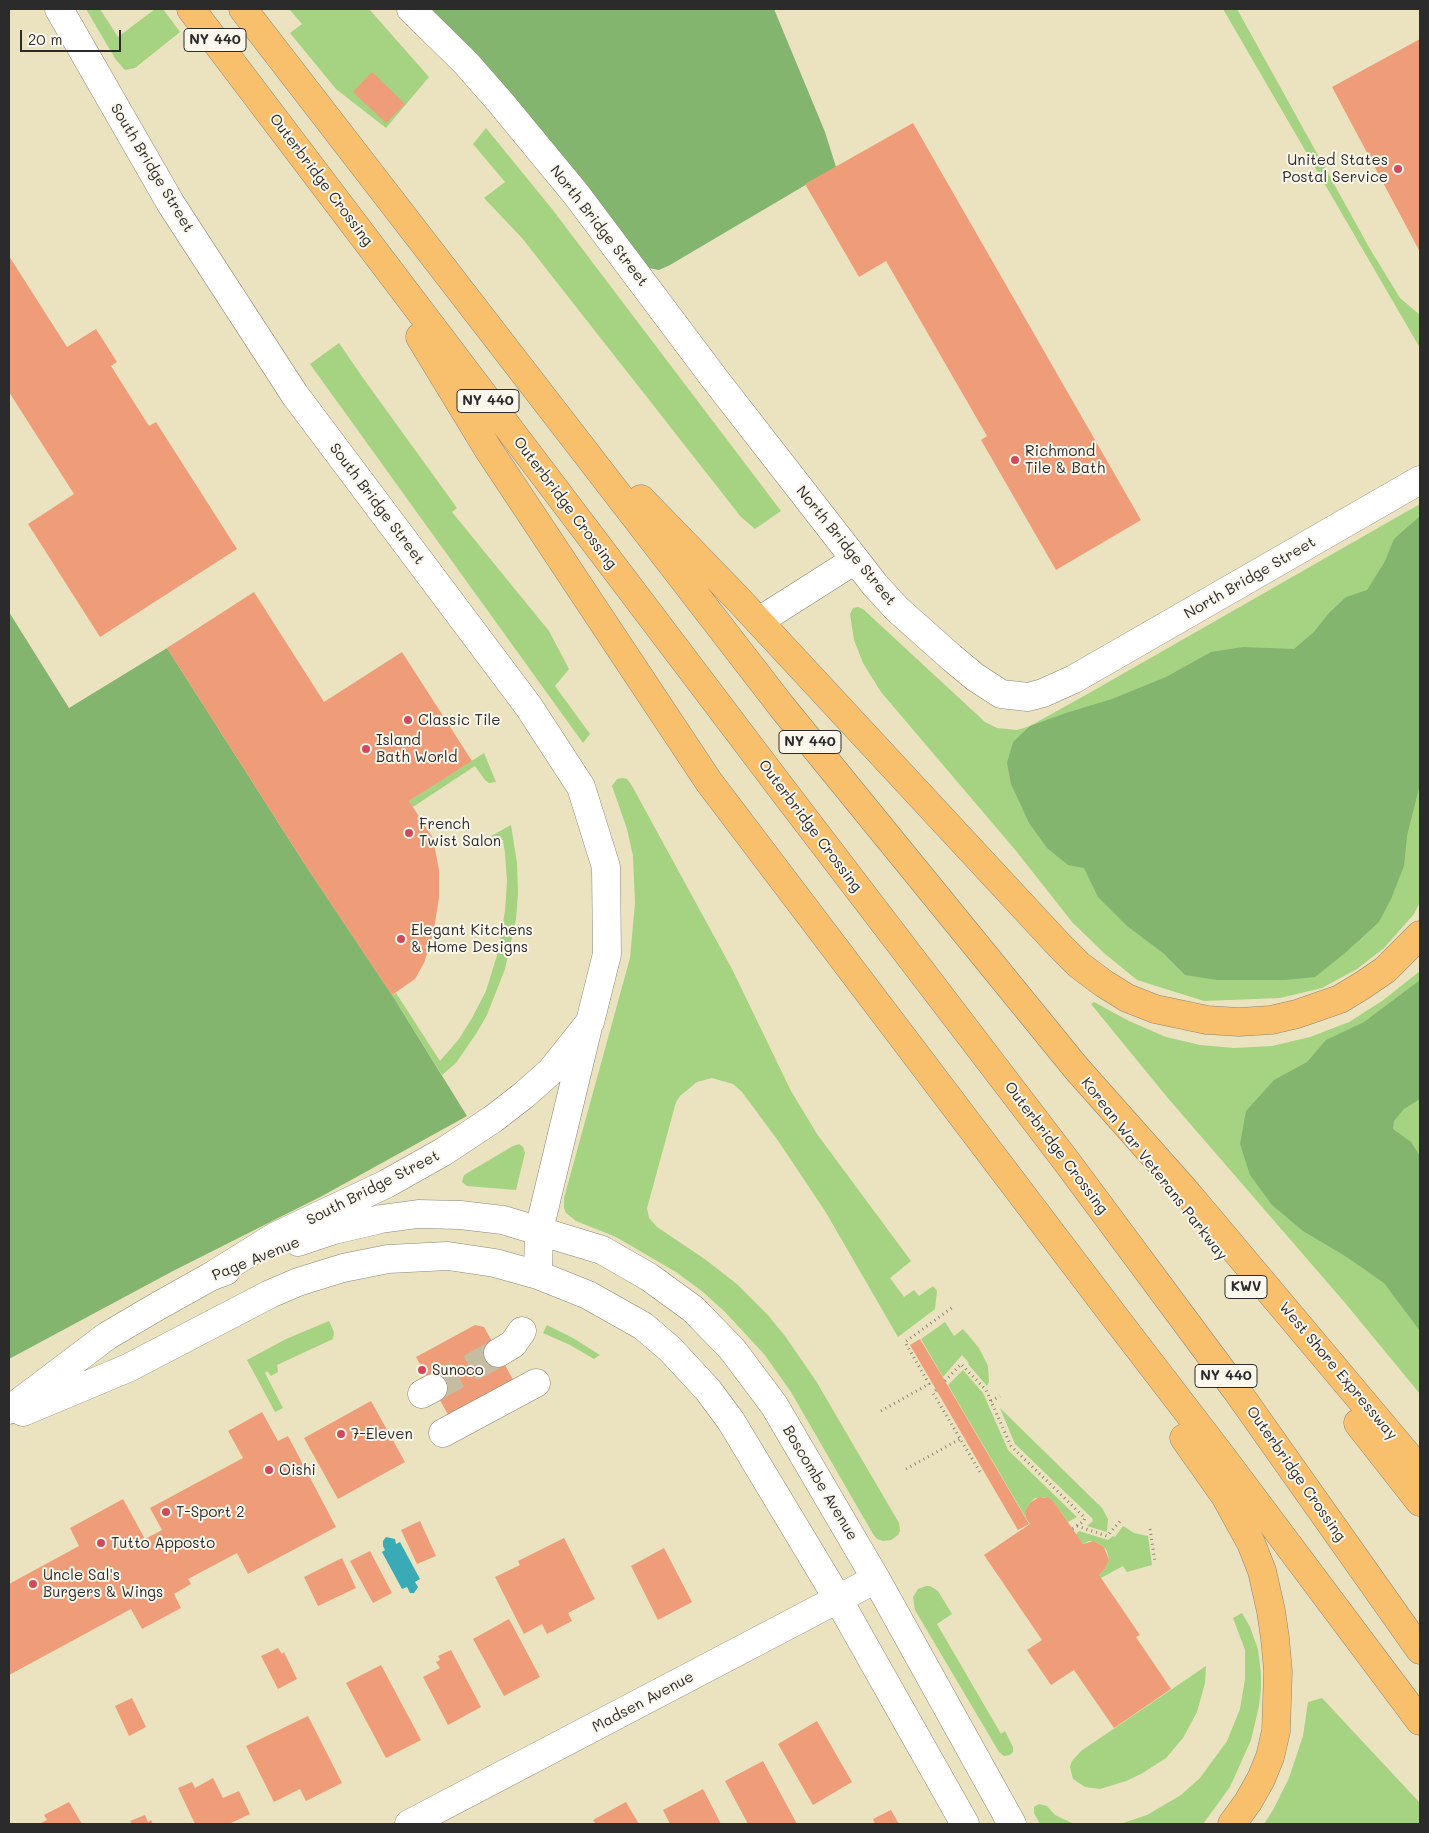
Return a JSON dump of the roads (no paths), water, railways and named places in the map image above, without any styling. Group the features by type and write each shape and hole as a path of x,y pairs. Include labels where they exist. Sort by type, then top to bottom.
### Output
{"highway":[{"name":"Outerbridge Crossing","path":"191,9 1067,1162 1237,1391 1420,1650"},
{"name":"NY 440","path":"243,9 788,714 1077,1069"},
{"path":"341,206 488,449 710,782 1229,1465 1420,1721"},
{"path":"552,409 759,621 1059,945 1079,965 1127,998 1155,1009 1207,1020 1247,1022 1271,1020 1297,1014 1340,998 1363,985 1385,970 1420,935"},
{"path":"891,1022 966,1151 1209,1472 1239,1519 1251,1543 1262,1571 1275,1638 1278,1671 1276,1731 1270,1757 1261,1779 1248,1802 1232,1824"},
{"name":"West Shore Expressway","path":"1077,1069 1243,1258 1420,1470"},
{"name":"Korean War Veterans Parkway","path":"1077,1069 1177,1204 1351,1414 1420,1502"}],"street":[{"name":"South Bridge Street","path":"59,9 171,204 295,395 529,707 581,787 606,867 606,954 539,1230 538,1275"},
{"name":"North Bridge Street","path":"411,9 471,70 576,194 854,560 898,609 975,677 1001,694 1028,697 1043,693 1074,679 1420,480"},
{"path":"759,621 854,560"},
{"name":"South Bridge Street","path":"210,1277 276,1236 415,1169 493,1119 524,1095 550,1071 590,1022"},
{"name":"Page Avenue","path":"9,1410 107,1336 210,1277 281,1248 334,1230 381,1218 418,1214 460,1215 503,1220 539,1230"},
{"name":"Boscombe Avenue","path":"539,1230 602,1250 672,1293 712,1327 753,1376 774,1405 876,1579 1012,1824"},
{"path":"9,1418 128,1368 270,1294 298,1282 328,1272 388,1259 448,1256 495,1263 538,1275 588,1295 642,1326 670,1349 708,1390 731,1421 838,1599 965,1824"},
{"path":"498,1353 513,1344 522,1331"},
{"path":"443,1433 536,1383"},
{"name":"Madsen Avenue","path":"409,1824 876,1579"}],"water":[{"path":"386,1537 395,1539 396,1544 400,1542 420,1579 415,1582 418,1587 414,1593 410,1593 407,1587 402,1589 382,1552 385,1550 383,1541"}],"tunnel":[{"path":"433,1388 498,1353"}],"place":[{"name":"United States Postal Service","path":"1398,169"},
{"name":"Richmond Tile & Bath","path":"1015,460"},
{"name":"Classic Tile","path":"408,720"},
{"name":"Island Bath World","path":"366,749"},
{"name":"French Twist Salon","path":"409,833"},
{"name":"Elegant Kitchens & Home Designs","path":"401,939"},
{"name":"Sunoco","path":"422,1370"},
{"name":"7-Eleven","path":"341,1434"},
{"name":"Oishi","path":"269,1470"},
{"name":"T-Sport 2","path":"166,1512"},
{"name":"Tutto Apposto","path":"101,1543"},
{"name":"Uncle Sal's Burgers & Wings","path":"33,1584"}]}
